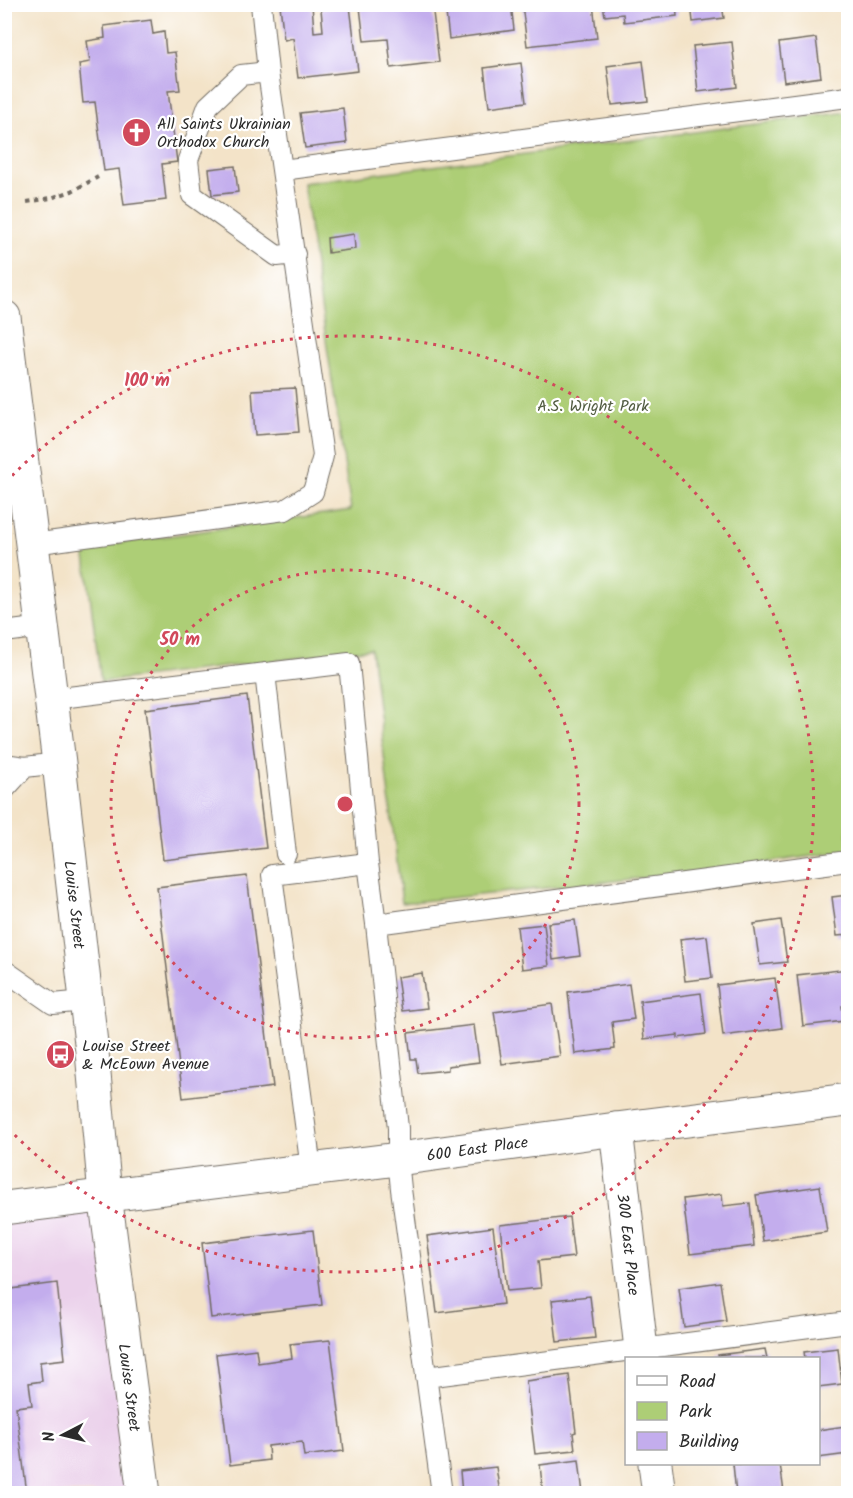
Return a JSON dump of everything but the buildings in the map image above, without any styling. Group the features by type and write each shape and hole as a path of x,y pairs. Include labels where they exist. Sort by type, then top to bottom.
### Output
{"street":[{"name":"Louise Street","path":"4,317 13,447 33,544 86,1001 105,1195 144,1494"},
{"name":"600 East Place","path":"4,1208 849,1100"},
{"name":"300 East Place","path":"616,1129 642,1354"},
{"path":"655,1465 659,1494"}],"lane":[{"path":"33,544 285,510 313,492 323,456 268,72 261,4"},
{"path":"268,72 241,75 208,106 188,160 192,195 277,256 295,254"},
{"path":"282,170 849,98"},
{"path":"4,632 43,627"},
{"path":"52,699 349,663 368,863 398,1128 398,1159 442,1494"},
{"path":"265,673 286,854"},
{"path":"4,764 25,767 59,763"},
{"path":"4,790 25,767"},
{"path":"376,924 849,861"},
{"path":"311,1169 272,875 368,863"},
{"path":"4,970 53,1004 86,1001"},
{"path":"426,1377 642,1354 849,1322"}],"path":[{"path":"27,202 51,198 72,191 98,177"}],"shaded area":[{"path":"105,1195 144,1493 5,1493 4,1208"}],"green space":[{"name":"A.S. Wright Park","path":"848,112 848,851 700,872 402,903 371,649 101,682 84,548 351,510 303,183"}],"place":[{"name":"All Saints Ukrainian Orthodox Church","path":"136,132"},
{"name":"Louise Street & McEown Avenue","path":"61,1054"}]}
